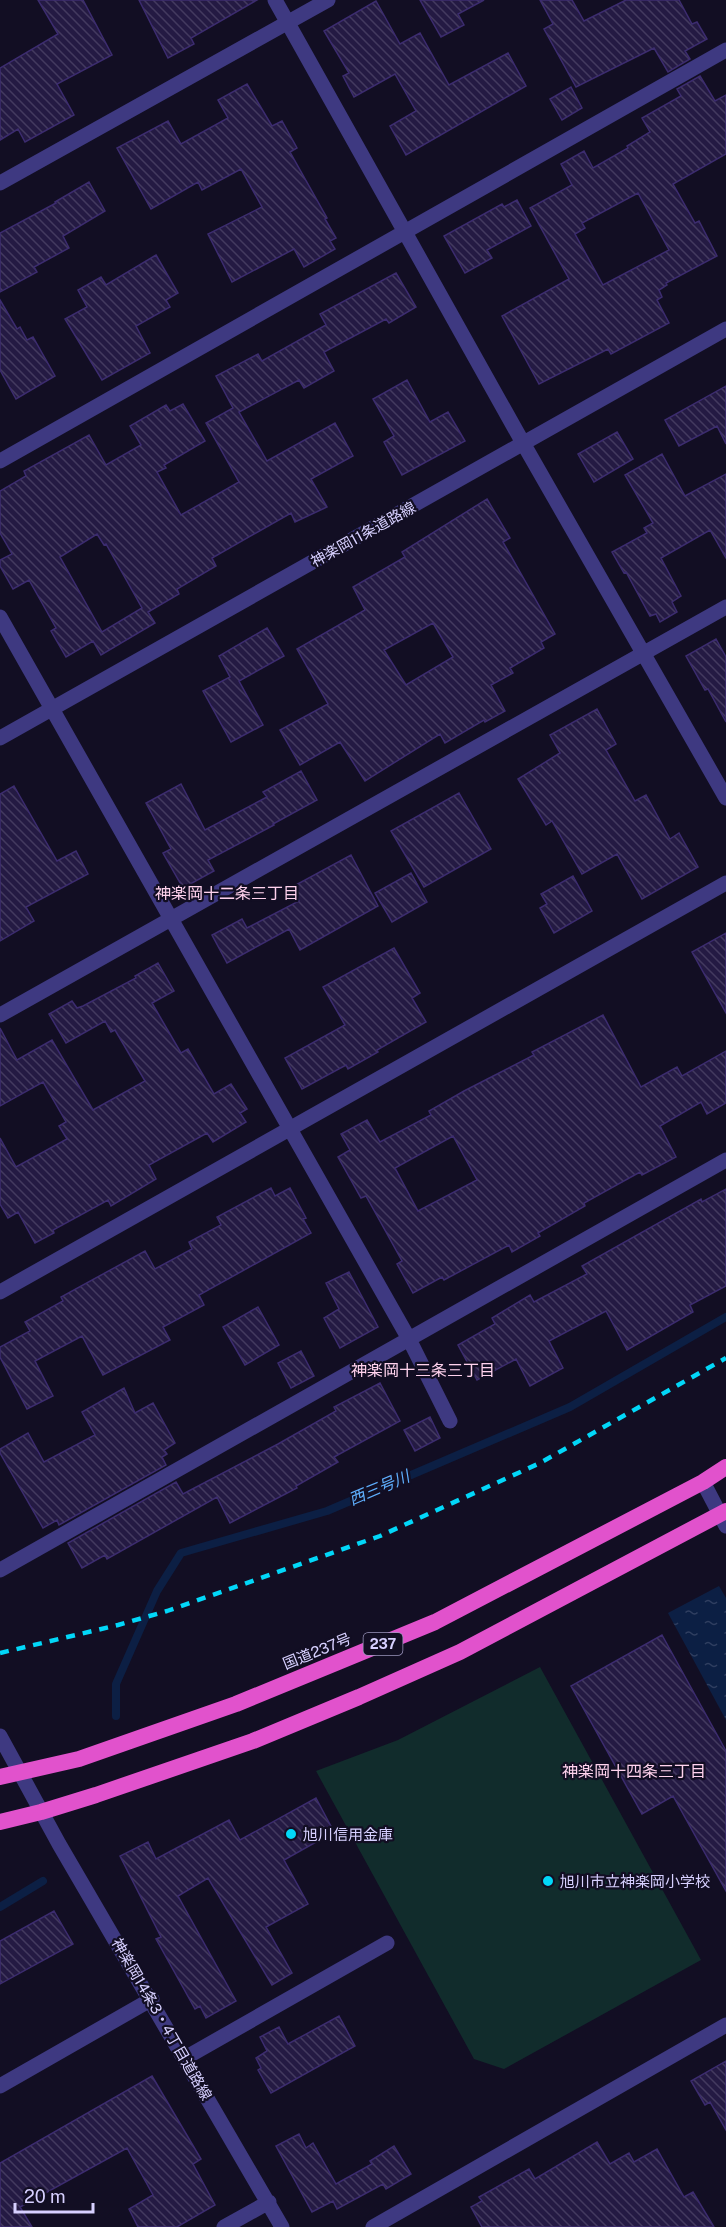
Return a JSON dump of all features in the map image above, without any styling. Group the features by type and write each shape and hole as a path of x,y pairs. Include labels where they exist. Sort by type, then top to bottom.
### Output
{"highway":[{"name":"国道237号","path":"0,1777 79,1759 236,1704 435,1622 702,1482 726,1467"},
{"name":"237","path":"0,1822 41,1812 253,1741 359,1697 460,1652 724,1517"}],"street":[{"path":"275,0 523,443 726,798"},
{"path":"0,183 327,0"},
{"path":"0,460 726,50"},
{"name":"神楽岡11条道路線","path":"0,738 726,329"},
{"path":"0,1016 726,607"},
{"path":"0,617 409,1340 450,1421"},
{"path":"0,1292 726,883"},
{"path":"0,1570 726,1160"},
{"path":"702,1482 724,1517"},
{"name":"神楽岡14条3・4丁目道路線","path":"0,1736 41,1812 282,2227"},
{"path":"185,2058 387,1943"},
{"path":"0,2086 152,2000"},
{"path":"373,2227 726,2025"},
{"path":"224,2227 268,2202"}],"green space":[{"path":"540,1667 701,1960 504,2069 474,2059 316,1771 398,1740"}],"water":[{"path":"719,1586 726,1598 726,1720 668,1613"}],"building":[{"path":"38,0 83,0 112,55 57,84 74,115 25,142 18,129 0,140 0,68 58,34"},
{"path":"139,0 257,0 191,38 194,44 168,58"},
{"path":"420,0 484,0 458,14 464,25 441,37"},
{"path":"540,0 572,0 584,21 626,0 679,0 692,24 697,22 707,39 685,51 690,59 668,72 654,48 576,87 544,29 553,24"},
{"path":"376,1 400,44 420,33 449,85 508,53 526,86 406,155 390,126 416,111 395,74 354,97 343,76 349,73 324,31"},
{"path":"700,76 715,101 726,95 726,154 673,184 695,223 699,221 717,256 666,283 667,285 659,290 662,297 657,300 669,323 611,354 608,349 539,384 502,316 569,279 530,208 572,185 561,164 584,151 593,168 650,132 642,118 681,96 677,89","holes":["638,193 669,250 603,285 575,234 585,228 582,223"]},
{"path":"247,84 272,126 282,121 297,148 290,152 336,238 330,241 335,249 304,267 294,249 232,282 208,234 262,207 241,169 202,190 198,182 151,209 117,148 168,121 181,144 228,118 218,100"},
{"path":"571,87 582,108 562,120 550,99"},
{"path":"89,182 105,211 63,236 69,248 34,267 37,272 0,292 0,233 56,203"},
{"path":"517,200 531,226 487,250 492,258 465,273 444,236 502,204 504,207"},
{"path":"156,255 178,293 166,300 170,307 136,326 150,353 102,380 65,319 87,307 78,290 101,277 106,285"},
{"path":"396,273 416,307 389,323 386,319 324,352 334,371 304,388 299,380 239,412 267,461 335,423 353,456 311,479 327,507 295,522 291,513 212,558 216,566 177,589 179,594 148,612 155,623 101,655 93,641 66,657 51,631 56,628 29,580 13,589 0,566 0,560 12,554 0,533 0,491 26,476 24,471 89,435 106,465 141,445 130,426 166,405 170,411 183,404 205,441 164,465 166,468 157,472 181,515 239,482 206,423 233,408 216,376 258,354 262,361 326,325 320,314","holes":["97,534 104,545 106,544 142,608 102,632 60,557"]},
{"path":"0,300 17,329 20,327 27,340 33,337 55,376 16,399 0,370"},
{"path":"407,380 430,422 448,412 465,441 402,475 384,442 394,436 373,399"},
{"path":"726,386 726,444 717,426 679,446 665,420"},
{"path":"617,432 633,459 594,482 578,454"},
{"path":"662,454 685,496 726,474 726,558 710,530 661,558 681,596 672,602 677,612 660,622 656,614 650,616 626,572 624,573 612,552 647,533 644,528 653,523 625,475"},
{"path":"487,499 510,538 503,542 555,634 541,642 544,648 510,668 513,673 491,685 505,711 485,722 484,720 445,743 440,734 365,781 340,742 300,765 280,730 328,704 297,649 365,610 353,587 405,557 402,552","holes":["433,623 453,657 406,685 384,650"]},
{"path":"267,628 284,656 239,681 263,725 231,742 203,691 230,677 219,656"},
{"path":"716,639 726,657 726,722 686,656"},
{"path":"597,709 616,744 606,750 635,801 646,795 670,839 679,833 698,867 642,899 617,854 582,874 552,821 546,825 518,779 560,753 550,735"},
{"path":"301,771 317,800 208,860 214,871 183,888 163,853 171,849 146,803 181,784 205,830 267,797 263,792"},
{"path":"14,786 57,861 76,851 88,874 26,907 34,921 0,941 0,794"},
{"path":"459,793 491,849 424,887 391,831"},
{"path":"351,855 378,906 300,950 289,929 227,963 212,935 242,919 247,928 299,901 292,887"},
{"path":"411,873 427,902 392,922 375,893"},
{"path":"573,876 592,911 554,933 540,908 547,904 541,894"},
{"path":"726,933 726,1013 692,952"},
{"path":"394,948 420,993 412,998 426,1022 348,1069 346,1065 302,1089 285,1058 345,1025 323,987"},
{"path":"158,963 174,991 152,1003 181,1053 188,1049 214,1094 231,1084 247,1109 240,1113 246,1122 213,1142 207,1133 149,1165 156,1179 111,1206 108,1200 53,1230 54,1233 35,1243 18,1212 8,1218 0,1204 0,1138 16,1167 67,1139 59,1126 66,1122 43,1082 0,1106 0,1028 17,1060 52,1040 93,1110 145,1081 115,1030 111,1032 105,1021 66,1043 49,1014 72,1001 77,1008 83,1006 136,978 135,976"},
{"path":"603,1015 641,1087 677,1067 682,1076 726,1051 726,1103 707,1114 701,1102 660,1126 676,1157 642,1175 640,1172 584,1203 585,1206 538,1233 540,1236 512,1252 509,1245 444,1280 442,1277 413,1293 397,1264 402,1261 366,1196 361,1198 338,1157 350,1150 341,1134 367,1120 380,1142 431,1115 429,1111 464,1091 534,1055 532,1052","holes":["453,1136 477,1180 418,1211 395,1168"]},
{"path":"271,1188 275,1196 290,1188 306,1218 303,1219 311,1233 199,1295 204,1305 163,1327 170,1340 103,1375 82,1336 35,1361 53,1396 27,1409 0,1357 0,1347 30,1331 25,1322 63,1301 61,1297 145,1251 155,1269 192,1249 189,1242 221,1225 217,1217"},
{"path":"726,1189 726,1286 690,1305 693,1312 627,1350 606,1311 549,1341 563,1368 530,1386 516,1359 477,1380 458,1345 495,1324 492,1318 530,1295 534,1302 587,1274 582,1266 701,1199 702,1202"},
{"path":"349,1272 378,1327 340,1348 324,1318 339,1309 326,1283"},
{"path":"258,1307 279,1345 245,1365 223,1327"},
{"path":"301,1351 314,1376 291,1388 278,1363"},
{"path":"380,1383 400,1421 334,1457 338,1462 296,1486 297,1488 230,1523 217,1497 107,1559 105,1555 82,1568 68,1543 176,1482 183,1494 278,1444 336,1411 334,1407"},
{"path":"124,1388 135,1413 153,1403 175,1443 164,1450 167,1454 162,1457 166,1465 59,1525 57,1520 43,1528 0,1453 0,1449 28,1433 44,1462 95,1435 82,1412"},
{"path":"430,1417 440,1438 415,1451 404,1430"},
{"path":"662,1635 726,1751 726,1891 673,1796 642,1814 571,1686"},
{"path":"316,1798 334,1832 284,1860 308,1904 266,1927 292,1973 272,1985 208,1878 178,1896 236,2001 206,2018 200,2006 195,2009 156,1939 161,1937 120,1856 148,1842 156,1859 229,1820 240,1840"},
{"path":"54,1911 73,1944 0,1984 0,1941"},
{"path":"339,2016 355,2046 271,2093 258,2070 261,2068 256,2058 267,2051 260,2037 279,2027 288,2044"},
{"path":"726,2061 726,2130 710,2102 705,2105 691,2081"},
{"path":"152,2076 201,2159 193,2164 215,2205 177,2227 138,2227 129,2209 153,2195 127,2148 20,2207 32,2227 0,2227 0,2163"},
{"path":"299,2134 306,2148 313,2143 336,2184 372,2164 370,2161 394,2146 411,2174 386,2189 383,2184 337,2209 333,2201 312,2212 276,2146"},
{"path":"597,2142 610,2164 629,2153 634,2162 657,2149 684,2197 693,2192 714,2227 482,2227 471,2207 482,2201 479,2197 529,2169 535,2179"}],"waterway":[{"name":"西三号川","path":"116,1716 116,1684 157,1591 181,1553 327,1511 570,1407 726,1317"},
{"name":"西三号川","path":"0,1907 43,1881"}],"railway":[{"path":"0,1653 167,1611 380,1536 540,1463 726,1358"}],"place":[{"name":"旭川信用金庫","path":"291,1834"},
{"name":"旭川市立神楽岡小学校","path":"548,1881"}],"district":[{"name":"神楽岡十二条三丁目","path":"227,893"},
{"name":"神楽岡十三条三丁目","path":"423,1370"},
{"name":"神楽岡十四条三丁目","path":"634,1771"}]}
